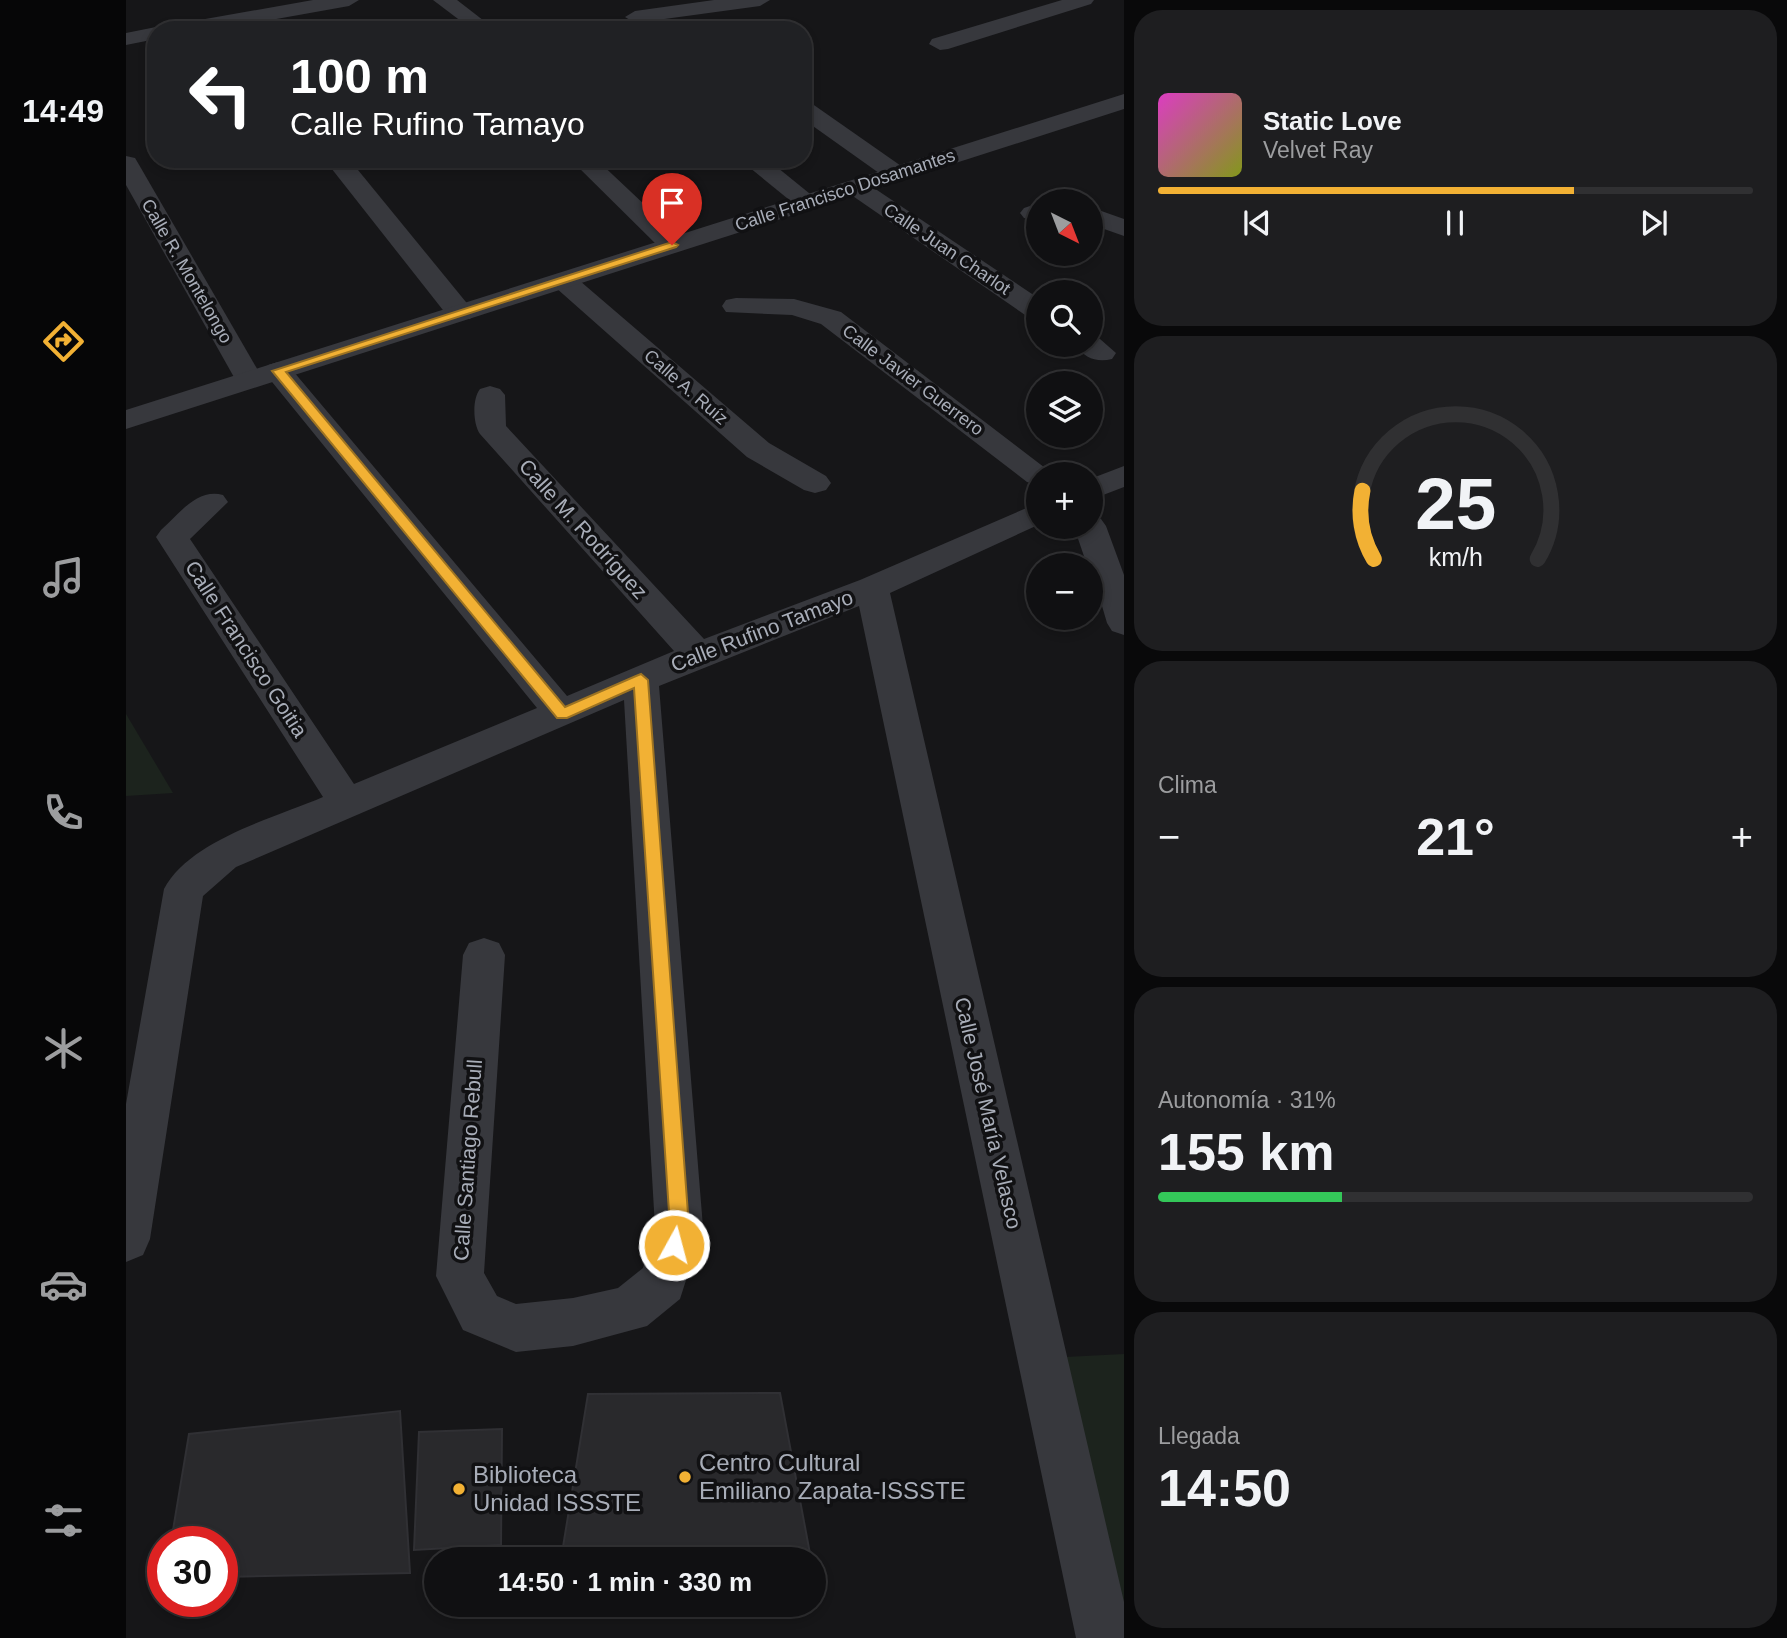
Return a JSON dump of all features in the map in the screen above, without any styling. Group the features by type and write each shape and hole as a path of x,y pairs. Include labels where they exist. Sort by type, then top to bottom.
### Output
{"street":[{"path":"229,21 349,0"},
{"path":"443,0 473,21"},
{"path":"635,17 760,0"},
{"path":"940,44 1084,0"},
{"path":"126,39 147,35"},
{"name":"Calle Francisco Dosamantes","path":"126,419 1124,101"},
{"path":"812,114 895,173"},
{"name":"Calle R. Montelongo","path":"126,163 263,375 562,714"},
{"path":"343,168 460,313"},
{"path":"591,168 672,245"},
{"path":"763,168 807,202"},
{"name":"Calle Juan Charlot","path":"856,187 1026,303"},
{"path":"1103,220 1124,228"},
{"name":"Calle A. Ruíz","path":"564,281 758,450 815,483"},
{"name":"Calle Javier Guerrero","path":"736,306 794,307 831,318 1026,466"},
{"name":"Calle M. Rodríguez","path":"490,395 491,428 698,654"},
{"path":"1103,484 1124,475"},
{"name":"Calle Francisco Goitia","path":"212,502 172,537 348,804"},
{"name":"Calle Rufino Tamayo","path":"126,1239 184,889 222,856 562,714 698,654 872,588 1026,518"},
{"path":"1095,539 1124,623"},
{"name":"Calle José María Velasco","path":"872,588 1104,1638"},
{"name":"Calle Santiago Rebull","path":"484,955 460,1276 480,1313 516,1328 573,1322 630,1309 663,1283 679,1227 641,680"}],"shaded area":[{"path":"126,714 173,793 126,796"},
{"path":"1124,1354 1124,1638 1065,1357"}],"building":[{"name":"Centro Cultural Emiliano Zapata-ISSSTE","path":"780,1393 809,1547 563,1547 588,1394"},
{"path":"400,1411 410,1573 238,1577 238,1526 174,1526 189,1434"},
{"name":"Biblioteca Unidad ISSSTE","path":"502,1429 501,1545 424,1547 424,1549 414,1550 419,1432"}],"place":[{"name":"Centro Cultural Emiliano Zapata-ISSSTE","path":"685,1477"},
{"name":"Biblioteca Unidad ISSSTE","path":"459,1489"}],"route":[{"path":"672,245 278,371 562,714 641,680 679,1227 674,1245"}]}
